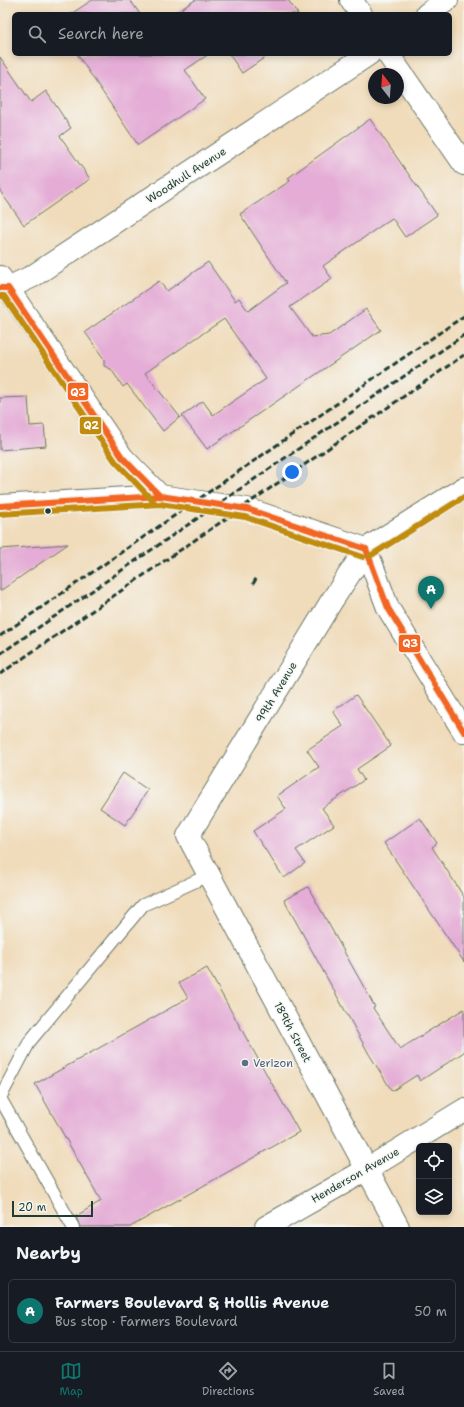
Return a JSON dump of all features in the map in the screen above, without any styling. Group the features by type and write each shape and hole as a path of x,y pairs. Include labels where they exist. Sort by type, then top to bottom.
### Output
{"street":[{"path":"351,0 360,12"},
{"path":"430,12 447,0"},
{"name":"Woodhull Avenue","path":"3,284 33,276 366,56"},
{"path":"389,56 464,164"},
{"path":"3,284 122,458 160,496"},
{"path":"366,549 464,488"},
{"path":"0,506 160,496 246,509 366,549"},
{"path":"366,549 388,608 464,732"},
{"name":"99th Avenue","path":"188,836 331,602 366,549"},
{"name":"189th Street","path":"188,836 366,1170 398,1227"},
{"name":"Henderson Avenue","path":"266,1227 366,1170 464,1110"}],"lane":[{"path":"73,1227 0,1098 30,1041 143,905 209,875"}],"building":[{"path":"92,0 130,0 139,12 74,12"},
{"path":"195,0 288,0 297,12 177,12"},
{"path":"78,56 206,56 185,70 205,99 138,145"},
{"path":"230,56 267,56 242,73"},
{"path":"0,57 31,102 46,91 71,128 60,136 90,179 24,225 0,191"},
{"path":"370,119 437,215 405,237 392,218 323,266 332,279 290,307 312,337 329,335 366,309 381,330 207,449 182,416 203,401 213,415 266,379 224,319 145,373 180,417 163,431 127,384 123,387 111,369 104,366 104,359 85,332 159,281 167,291 208,262 235,301 239,298 248,311 286,283 240,214 290,181 288,178"},
{"path":"28,397 30,426 44,425 46,446 0,450 0,398"},
{"path":"68,544 0,591 0,549"},
{"path":"356,695 391,746 357,769 364,780 322,808 334,825 296,850 305,863 284,878 253,831 286,809 277,796 319,767 307,750 343,726 333,711"},
{"path":"123,773 148,790 125,825 100,808"},
{"path":"420,818 437,843 432,847 464,897 464,962 384,843"},
{"path":"308,887 375,1007 373,1008 400,1049 464,1009 464,1052 420,1081 417,1075 392,1091 369,1054 284,900"},
{"path":"207,968 299,1132 130,1227 80,1227 76,1216 101,1201 35,1084 188,998 179,983"}],"railway":[{"path":"0,636 464,316"},
{"path":"0,654 464,335"},
{"path":"0,674 464,355"},
{"path":"253,584 257,577"}],"transit line":[{"name":"Q3","path":"0,288 8,288 122,457 160,496"},
{"name":"Q2","path":"0,296 4,296 115,461 154,502"},
{"name":"Q3","path":"0,506 160,496 247,509 366,549"},
{"name":"Q2","path":"370,556 464,497"},
{"name":"Q2","path":"0,514 160,504 245,517 363,557"},
{"name":"Q3","path":"366,549 388,608 464,732"}],"place":[{"name":"Farmers Boulevard & Hollis Avenue","path":"431,609"},
{"name":"Verizon","path":"245,1063"}]}
